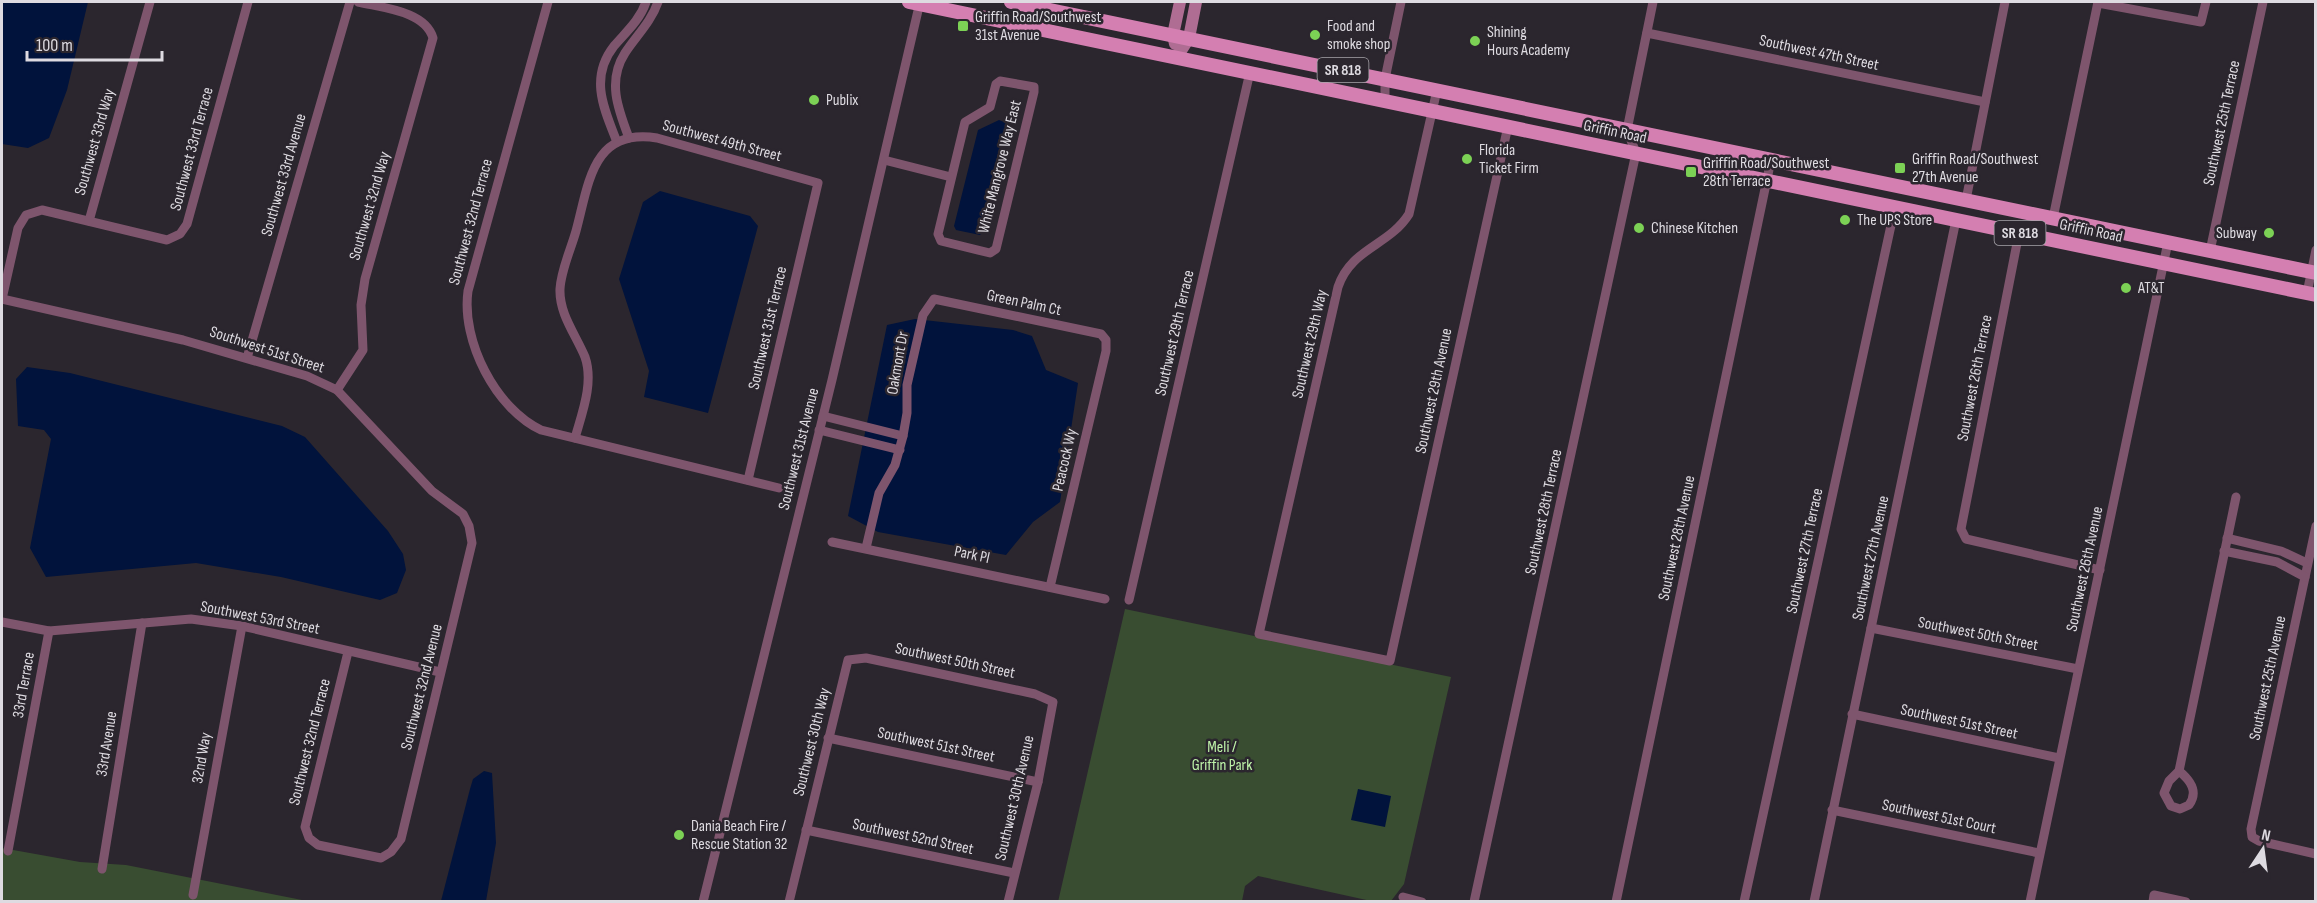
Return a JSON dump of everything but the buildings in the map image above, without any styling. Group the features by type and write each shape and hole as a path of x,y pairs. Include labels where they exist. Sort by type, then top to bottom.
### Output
{"main road":[{"name":"Griffin Road","path":"916,2 2311,294"},
{"name":"Griffin Road","path":"1011,2 2313,273"},
{"path":"1177,57 1173,35 1180,2"},
{"path":"1177,57 1189,38 1196,2"},
{"path":"1925,213 1966,200"},
{"path":"1956,220 1997,206"}],"street":[{"name":"Southwest 33rd Way","path":"88,221 150,2"},
{"name":"Southwest 33rd Terrace","path":"88,221 167,240 180,234 187,224 248,2"},
{"name":"Southwest 33rd Avenue","path":"247,358 350,2"},
{"name":"Southwest 32nd Way","path":"337,390 363,350 361,305 365,279 434,38 430,27 422,20 358,2"},
{"name":"Southwest 32nd Terrace","path":"548,2 465,308 470,337 485,369 510,408 523,421 541,430 575,438"},
{"path":"646,2 638,20 609,54 599,80 603,108 617,142 595,162 560,289 565,315 584,357 588,373 587,390 575,438 779,488"},
{"path":"629,138 617,108 616,78 625,53 653,15 658,2"},
{"name":"Southwest 31st Avenue","path":"703,902 884,160 916,2"},
{"path":"1385,101 1385,79 1401,2"},
{"path":"1636,153 1627,130 1653,2"},
{"path":"1966,200 2006,2"},
{"path":"2053,218 2098,2 2201,22 2206,2"},
{"name":"Southwest 25th Terrace","path":"2210,251 2263,2"},
{"name":"Southwest 47th Street","path":"1647,33 1985,102"},
{"name":"Southwest 29th Terrace","path":"1129,600 1250,72"},
{"name":"White Mangrove Way East","path":"1000,81 1034,87 996,249 990,254 941,241 938,234 951,177 965,122 990,107 996,84 1000,81"},
{"name":"Southwest 29th Way","path":"1390,661 1259,634 1341,277 1355,258 1399,228 1409,214 1437,90"},
{"name":"Southwest 29th Avenue","path":"1390,661 1508,126"},
{"name":"Southwest 49th Street","path":"617,142 629,138 657,138 818,183"},
{"name":"Southwest 28th Terrace","path":"1474,902 1636,153"},
{"path":"884,160 951,177"},
{"name":"Southwest 28th Avenue","path":"1616,902 1771,160"},
{"name":"Southwest 31st Terrace","path":"748,480 818,183"},
{"name":"Southwest 27th Terrace","path":"1744,902 1895,207"},
{"path":"2,299 18,228 26,215 42,210 88,221"},
{"name":"Southwest 27th Avenue","path":"1814,902 1956,220"},
{"name":"Southwest 26th Terrace","path":"2019,233 1960,529 1966,539 2100,570"},
{"name":"Southwest 26th Avenue","path":"2030,902 2168,242"},
{"path":"2311,294 2316,250"},
{"name":"Southwest 51st Street","path":"2,299 183,340 307,376 337,390 432,491 463,514 470,526"},
{"name":"Green Palm Ct","path":"934,299 1101,334 1106,340"},
{"name":"Oakmont Dr","path":"900,450 909,373 922,315 934,299"},
{"name":"Peacock Wy","path":"1050,587 1106,351 1106,340"},
{"path":"823,416 903,436"},
{"path":"819,430 900,450 896,465 879,493 866,548"},
{"path":"2179,771 2236,496"},
{"name":"Southwest 32nd Avenue","path":"391,852 401,839 472,543 470,526"},
{"name":"Southwest 25th Avenue","path":"2316,526 2251,829 2252,837 2316,854"},
{"path":"2227,538 2281,551 2307,563"},
{"name":"Park Pl","path":"832,542 1105,599"},
{"path":"2255,557 2257,545"},
{"path":"2224,551 2277,562 2305,575 2316,576"},
{"name":"Southwest 53rd Street","path":"2,622 49,631 191,619 242,626 440,672"},
{"name":"33rd Avenue","path":"102,869 142,623"},
{"name":"32nd Way","path":"193,895 242,626"},
{"name":"Southwest 50th Street","path":"1871,628 2078,669"},
{"name":"33rd Terrace","path":"8,851 49,631"},
{"name":"Southwest 32nd Terrace","path":"348,652 305,827 309,838 318,845 381,858 391,852"},
{"name":"Southwest 50th Street","path":"848,660 866,658 1035,694 1053,702"},
{"name":"Southwest 30th Way","path":"789,902 848,660"},
{"name":"Southwest 30th Avenue","path":"1008,902 1038,782 1053,702"},
{"name":"Southwest 51st Street","path":"1852,714 2059,758"},
{"name":"Southwest 51st Street","path":"828,738 1038,782"},
{"name":"Southwest 51st Court","path":"1832,810 2039,853"},
{"name":"Southwest 52nd Street","path":"806,830 1014,873"},
{"path":"1403,897 1422,902"},
{"path":"2154,898 2186,902"}],"green space":[{"name":"Meli / Griffin Park","path":"1125,609 1451,677 1404,884 1391,901 1371,901 1258,876 1245,886 1242,901 1058,902"},
{"path":"2,848 80,862 126,865 307,901 2,901"}],"water":[{"path":"2,2 88,2 67,90 49,138 28,148 2,144"},
{"path":"999,120 1006,123 991,181 998,187 990,221 980,235 956,230 954,226 978,130"},
{"path":"660,191 750,216 758,226 708,413 644,397 649,371 619,279 643,202"},
{"path":"915,319 1013,330 1032,336 1046,370 1078,383 1060,502 1033,522 1006,555 878,532 848,516 887,325"},
{"path":"27,367 70,373 282,426 305,437 388,531 403,554 406,570 397,593 380,600 281,577 196,563 46,577 30,548 51,439 44,430 18,426 16,379"},
{"path":"484,771 492,773 496,843 486,901 441,901 473,779"},
{"path":"1358,789 1391,796 1385,827 1351,820"}],"place":[{"name":"Griffin Road/Southwest 31st Avenue","path":"963,26"},
{"name":"Food and smoke shop","path":"1315,35"},
{"name":"Shining Hours Academy","path":"1475,41"},
{"name":"Publix","path":"814,100"},
{"name":"Florida Ticket Firm","path":"1467,159"},
{"name":"Griffin Road/Southwest 27th Avenue","path":"1900,168"},
{"name":"Griffin Road/Southwest 28th Terrace","path":"1691,172"},
{"name":"The UPS Store","path":"1845,220"},
{"name":"Chinese Kitchen","path":"1639,228"},
{"name":"Subway","path":"2269,233"},
{"name":"AT&T","path":"2126,288"},
{"name":"Dania Beach Fire / Rescue Station 32","path":"679,835"}]}
